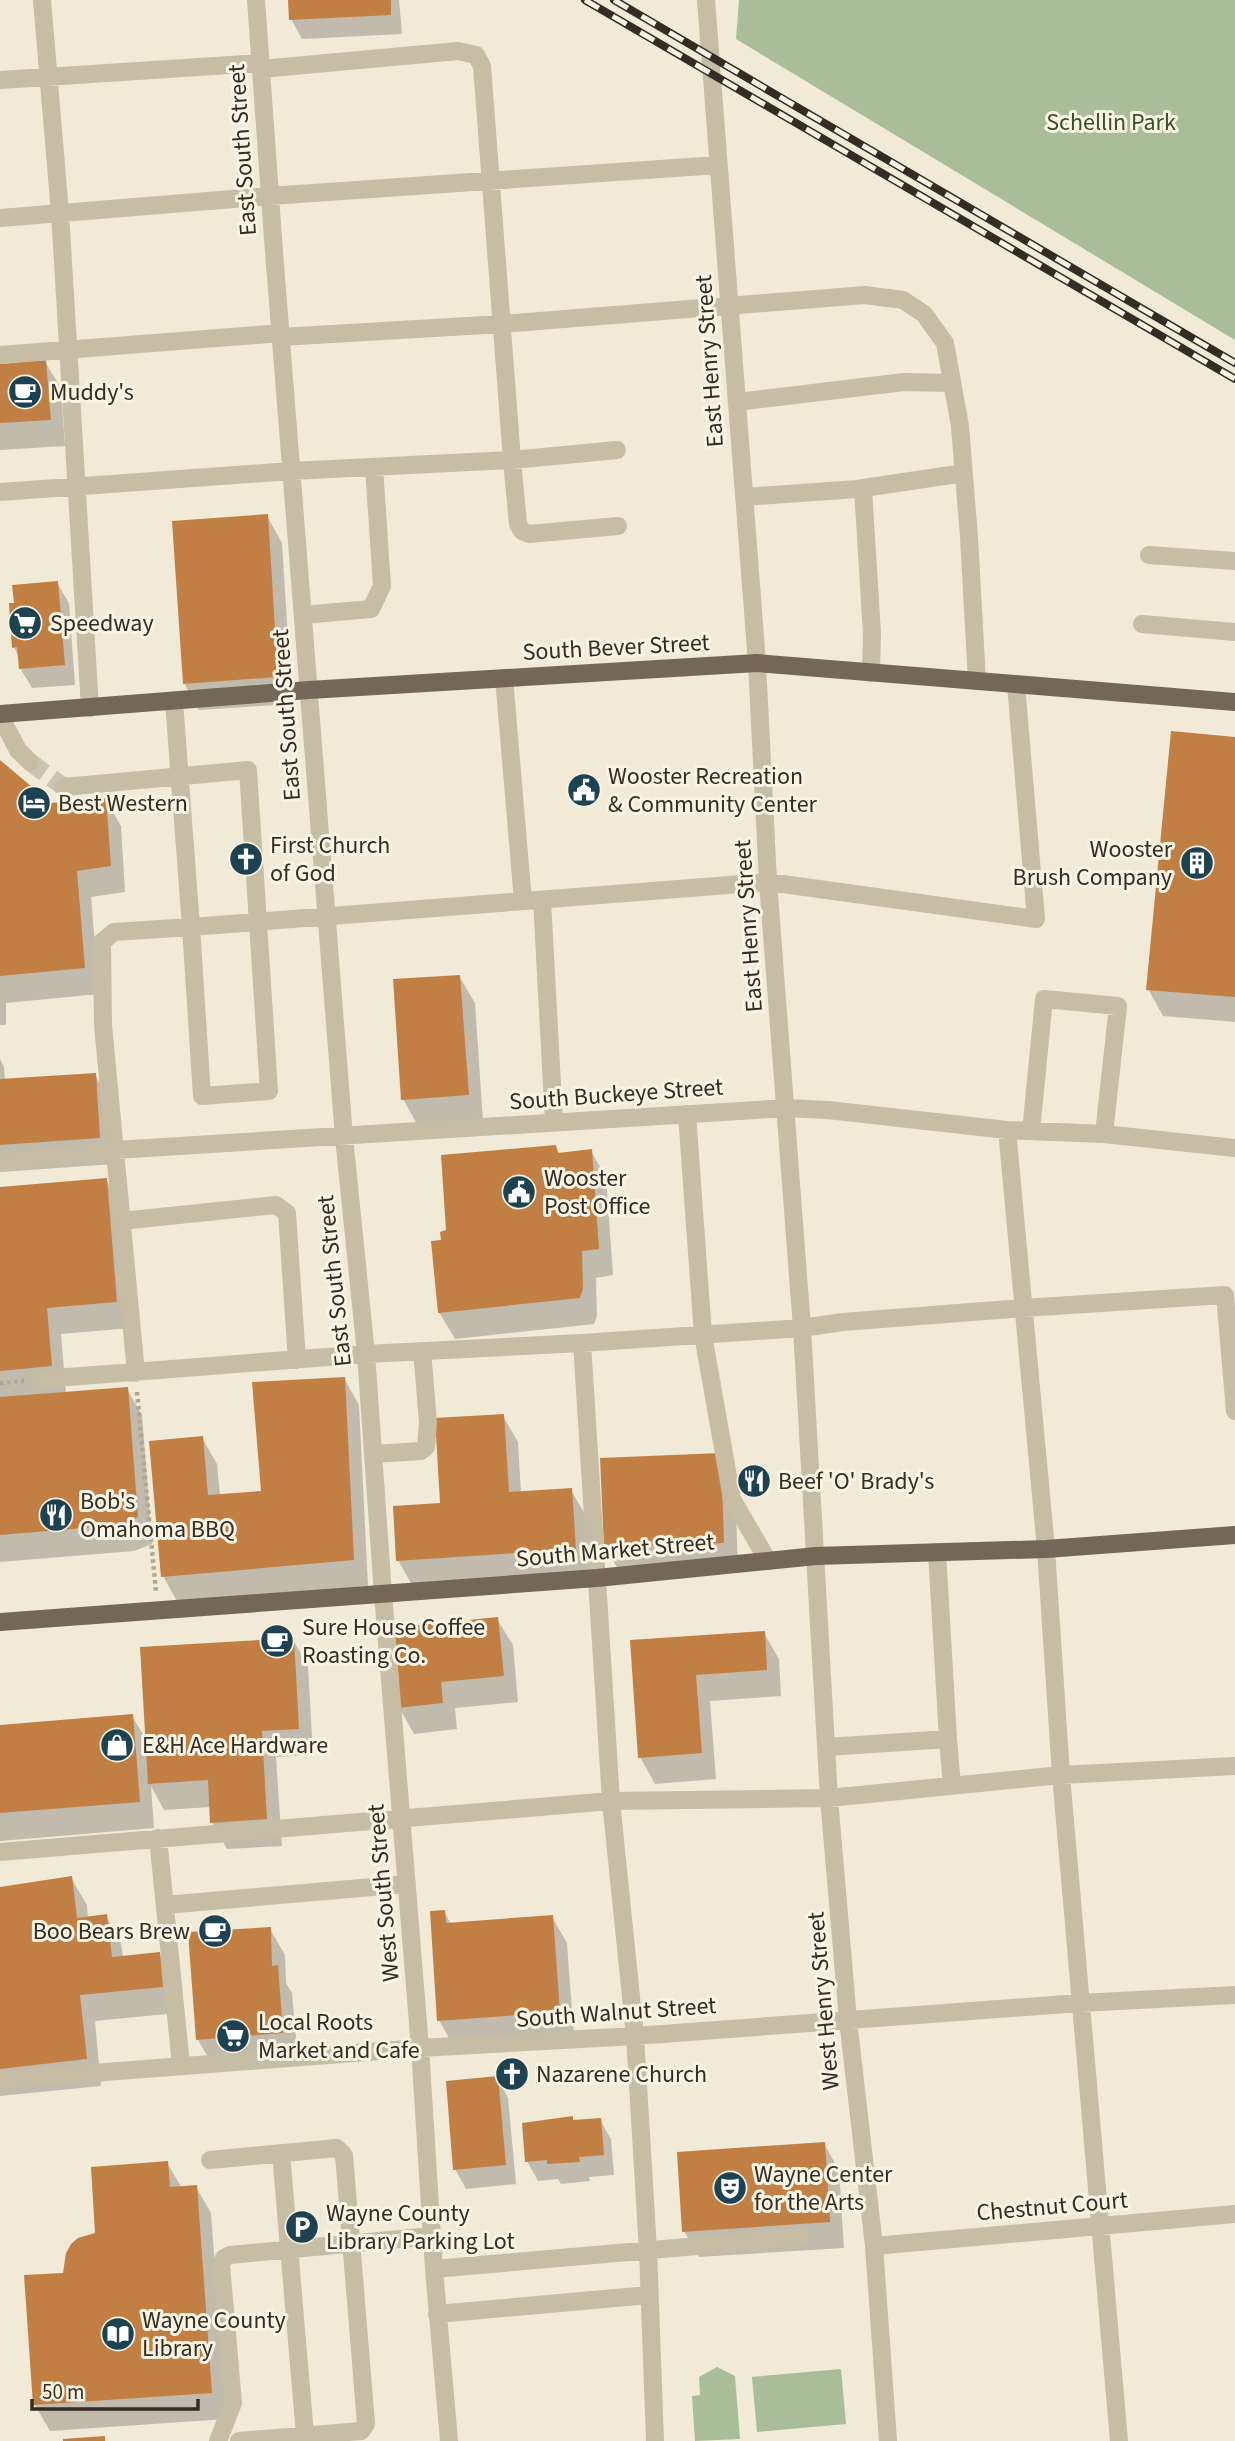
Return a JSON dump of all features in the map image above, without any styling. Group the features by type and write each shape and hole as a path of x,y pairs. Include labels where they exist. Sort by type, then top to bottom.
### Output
{"main road":[{"name":"South Bever Street","path":"0,715 309,690 757,663 1235,702"},
{"name":"South Market Street","path":"0,1622 597,1578 816,1556 1046,1549 1235,1535"}],"street":[{"path":"42,0 60,213 90,708"},
{"name":"East South Street","path":"256,0 344,1137 366,1354 383,1594"},
{"name":"East Henry Street","path":"706,0 757,663 768,882 787,1108 816,1556"},
{"path":"0,80 261,66 458,51 476,55 482,66 518,524 522,531 529,534 618,526"},
{"path":"0,218 719,165"},
{"path":"0,355 281,335 502,324 865,295 903,300 923,314 945,343 953,383 964,473 977,681"},
{"path":"737,402 904,382 953,383"},
{"path":"0,492 291,471 512,460 617,450"},
{"path":"303,615 370,609 382,586 374,467"},
{"path":"744,497 863,489 964,473"},
{"path":"863,489 872,633 871,673"},
{"path":"1149,555 1235,561"},
{"path":"1142,624 1235,632"},
{"path":"504,678 523,901"},
{"path":"136,1373 103,1025 102,942 114,932 327,918 768,882 1036,919 1016,685"},
{"path":"65,787 179,776 248,770 269,1091 202,1096 191,927 179,776 174,701"},
{"path":"0,715 18,750 30,762"},
{"path":"542,900 554,1122"},
{"path":"1031,1131 1044,999 1118,1006 1104,1135"},
{"name":"South Buckeye Street","path":"0,1163 115,1150 787,1108 1007,1130 1104,1135 1235,1147"},
{"path":"687,1114 703,1335 732,1499 768,1561"},
{"path":"1007,1130 1046,1549 1061,1775 1119,2441"},
{"path":"121,1221 276,1205 287,1213 297,1360"},
{"path":"42,1380 366,1354 703,1335 1023,1308 1225,1296 1235,1410"},
{"path":"582,1343 611,1801 635,2036 648,2250 655,2441"},
{"path":"373,1454 421,1451 426,1447 428,1422 422,1351"},
{"path":"937,1552 952,1786"},
{"name":"West Henry Street","path":"816,1556 830,1798 848,2020 874,2246 888,2441"},
{"name":"West South Street","path":"383,1594 449,2441"},
{"path":"827,1747 948,1739"},
{"path":"0,1852 611,1801 830,1798 1061,1775 1235,1766"},
{"path":"158,1838 181,2065"},
{"path":"165,1905 407,1884"},
{"name":"South Walnut Street","path":"0,2080 420,2048 1235,1995"},
{"path":"210,2160 337,2148 344,2155 366,2424 361,2431 240,2441"},
{"path":"281,2153 305,2435"},
{"name":"Chestnut Court","path":"874,2246 1235,2214"},
{"path":"218,2441 233,2403 221,2265 225,2258 230,2255 432,2236"},
{"path":"434,2269 801,2237"},
{"path":"438,2314 649,2295"}],"path":[{"path":"136,1373 158,1611"}],"green space":[{"name":"Schellin Park","path":"739,0 1235,0 1235,340 736,39"},
{"path":"717,2367 735,2376 740,2439 695,2441 692,2396 700,2395 699,2377"},
{"path":"841,2369 846,2424 757,2432 752,2377"}],"building":[{"path":"288,0 391,0 391,15 289,20"},
{"name":"Muddy's","path":"46,360 51,420 0,423 0,364"},
{"path":"268,514 278,677 183,684 172,521"},
{"path":"58,581 65,665 19,669 17,647 12,648 9,603 14,603 12,585"},
{"name":"Wooster Brush Company","path":"1171,731 1235,737 1235,997 1146,990"},
{"path":"0,760 51,803 106,798 111,866 77,871 85,968 0,976"},
{"path":"460,975 469,1095 401,1100 393,979"},
{"path":"96,1073 100,1138 0,1145 0,1079"},
{"name":"Wooster Post Office","path":"556,1145 558,1153 592,1149 599,1249 582,1251 583,1288 580,1298 438,1313 431,1241 441,1240 440,1232 446,1230 441,1155"},
{"path":"107,1178 117,1302 47,1308 52,1366 0,1371 0,1187"},
{"path":"345,1377 354,1560 161,1577 149,1441 203,1436 208,1495 261,1491 252,1382"},
{"path":"128,1387 138,1517 119,1525 0,1535 0,1397"},
{"path":"504,1414 509,1492 572,1488 576,1549 396,1561 393,1506 440,1503 435,1418"},
{"path":"721,1453 724,1543 604,1548 600,1458"},
{"path":"498,1617 504,1676 441,1682 443,1703 397,1708 389,1628"},
{"path":"765,1631 767,1670 696,1675 702,1753 638,1758 630,1640"},
{"path":"294,1638 299,1729 262,1731 267,1819 210,1823 208,1780 148,1784 140,1647"},
{"path":"133,1714 140,1802 0,1813 0,1725"},
{"path":"72,1876 77,1918 107,1914 112,1957 160,1952 163,1987 80,1995 87,2059 0,2069 0,1887"},
{"path":"445,1910 446,1923 553,1915 560,2012 437,2021 430,1911"},
{"path":"271,1927 272,1966 278,1965 283,2033 196,2040 188,1932"},
{"path":"498,2076 506,2165 453,2170 446,2081"},
{"path":"573,2116 573,2120 601,2118 604,2155 579,2157 580,2162 525,2162 522,2123"},
{"name":"Wayne Center for the Arts","path":"825,2142 830,2222 682,2232 677,2152"},
{"name":"Wayne County Library","path":"168,2161 170,2187 197,2185 212,2393 33,2405 24,2275 63,2273 66,2253 71,2244 78,2238 95,2233 91,2167"},
{"path":"105,2436 105,2441 63,2441 63,2439"}],"tunnel":[{"path":"30,762 64,787"}],"railway":[{"path":"585,0 1235,379"},
{"path":"614,0 1235,363"}],"place":[{"name":"Muddy's","path":"25,392"},
{"name":"Speedway","path":"25,623"},
{"name":"Wooster Recreation & Community Center","path":"584,790"},
{"name":"Best Western","path":"34,803"},
{"name":"First Church of God","path":"246,859"},
{"name":"Wooster Brush Company","path":"1197,863"},
{"name":"Wooster Post Office","path":"519,1192"},
{"name":"Beef 'O' Brady's","path":"754,1481"},
{"name":"Bob's Omahoma BBQ","path":"56,1515"},
{"name":"Sure House Coffee Roasting Co.","path":"277,1641"},
{"name":"E&H Ace Hardware","path":"117,1745"},
{"name":"Boo Bears Brew","path":"215,1931"},
{"name":"Local Roots Market and Cafe","path":"233,2036"},
{"name":"Nazarene Church","path":"512,2074"},
{"name":"Wayne Center for the Arts","path":"730,2188"},
{"name":"Wayne County Library Parking Lot","path":"302,2227"},
{"name":"Wayne County Library","path":"118,2334"}]}
